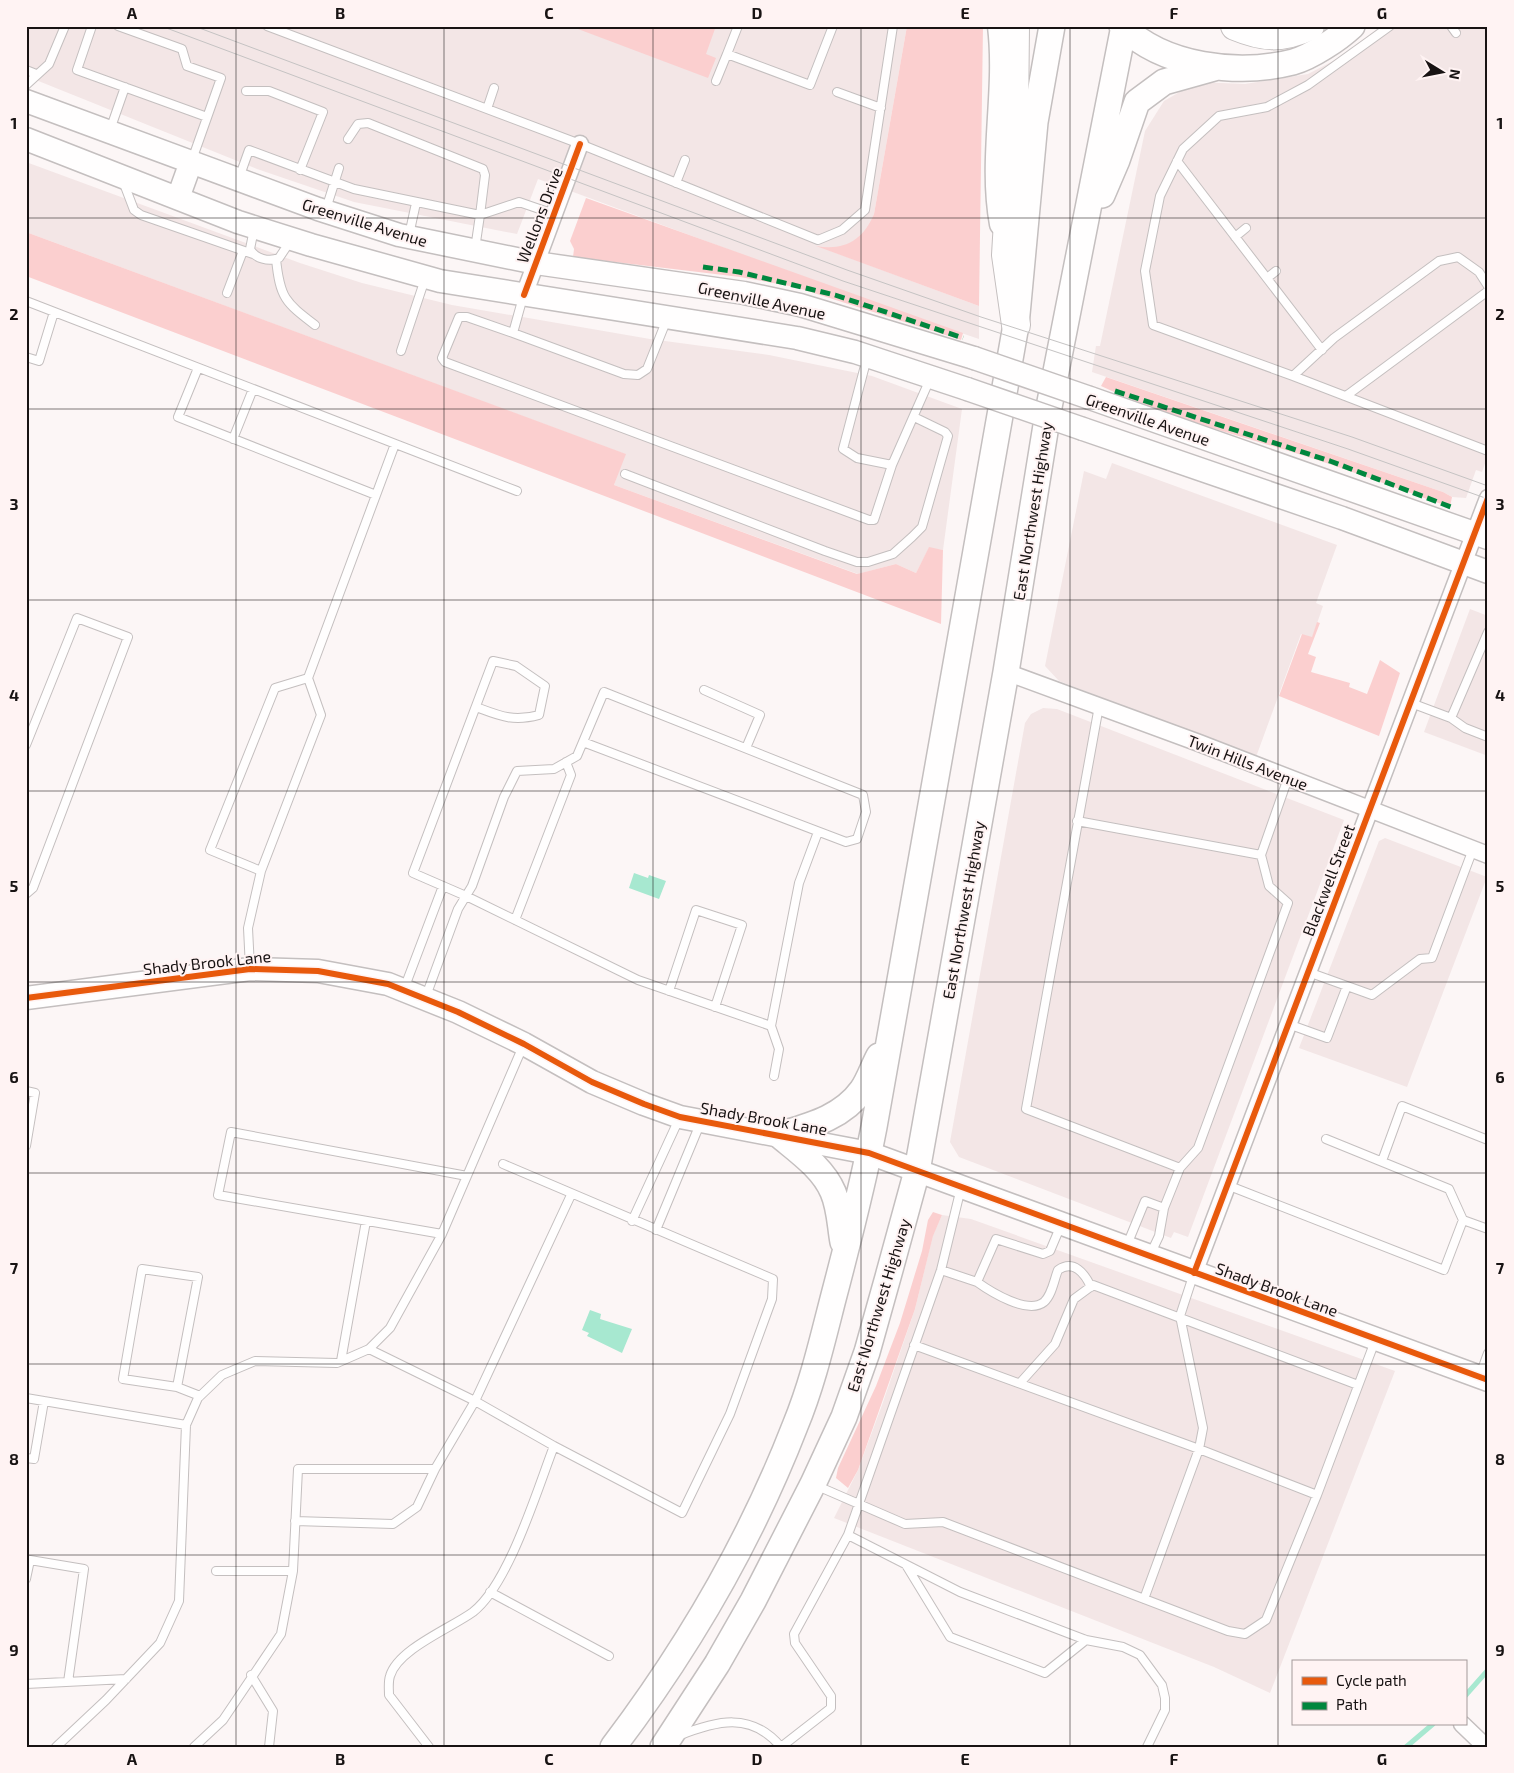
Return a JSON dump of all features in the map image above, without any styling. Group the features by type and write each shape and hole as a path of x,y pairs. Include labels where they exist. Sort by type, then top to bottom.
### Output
{"highway":[{"path":"1015,26 1014,121 1006,255 1016,325"},
{"path":"1235,26 1256,35 1292,35 1310,26"}],"main road":[{"path":"999,26 1002,51 996,196 1006,255"},
{"path":"613,1747 654,1693 700,1622 741,1546 778,1468 813,1377 845,1255 869,1153 895,1014 1016,325 1035,122 1052,26"},
{"path":"1123,27 1172,58 1218,66 1255,68 1294,61 1340,37 1352,26"},
{"name":"East Northwest Highway","path":"665,1744 717,1664 753,1601 813,1484 844,1416 867,1352 917,1171 1006,672 1049,407 1084,238 1123,27"},
{"path":"1084,238 1117,160 1137,102 1164,82 1202,73 1218,66"},
{"name":"Greenville Avenue","path":"26,101 325,212 408,237 536,263 744,293 800,305 974,358 1481,536"},
{"name":"Greenville Avenue","path":"26,139 254,227 425,277 524,295 797,338 867,357 1083,429 1488,572"},
{"path":"178,198 191,162"},
{"name":"Shady Brook Lane","path":"26,998 250,969 318,970 388,984 425,998 524,1044 592,1082 690,1119 869,1153 1484,1379"},
{"path":"778,1135 822,1122 842,1110 862,1091 881,1051 895,1014"},
{"path":"778,1135 802,1154 822,1175 832,1191 839,1214 845,1255"},
{"path":"778,1468 813,1484"}],"street":[{"name":"Wellons Drive","path":"524,295 580,144"},
{"name":"Blackwell Street","path":"1194,1273 1464,563 1481,536 1488,498"},
{"name":"Twin Hills Avenue","path":"1006,672 1480,852"},
{"path":"1464,1726 1486,1747"}],"lane":[{"path":"26,84 49,64 64,26"},
{"path":"92,26 77,70 207,116"},
{"path":"118,26 182,49 187,66 221,78 191,162"},
{"path":"267,26 580,144 818,240 842,230 866,210 893,26"},
{"path":"716,81 738,26"},
{"path":"727,54 810,84 833,26"},
{"path":"1390,26 1308,85 1267,107 1219,116 1183,149 1160,196 1145,271 1154,324 1488,451"},
{"path":"1451,26 1456,33"},
{"path":"26,70 36,74"},
{"path":"109,132 125,87"},
{"path":"487,109 494,88"},
{"path":"246,91 269,92 323,112 300,170"},
{"path":"837,92 881,108"},
{"path":"348,139 358,124 368,123 483,169 485,175 475,252"},
{"path":"238,180 249,150 354,189 416,203 480,215 519,202 554,214"},
{"path":"676,182 685,160"},
{"path":"1177,161 1322,350"},
{"path":"325,212 338,168"},
{"path":"122,176 134,210 141,214 270,260 276,259 284,253 292,239"},
{"path":"408,237 416,203"},
{"path":"253,254 250,249 254,227"},
{"path":"1235,237 1246,228"},
{"path":"227,293 243,251"},
{"path":"1293,376 1322,350 1439,261 1458,257 1479,272 1488,286"},
{"path":"276,259 278,282 285,300 315,325"},
{"path":"1267,278 1276,271"},
{"path":"401,351 425,277"},
{"path":"1346,396 1488,291"},
{"path":"513,333 524,295"},
{"path":"26,301 517,491"},
{"path":"26,357 39,361 54,312"},
{"path":"668,317 647,370 638,375 624,374 467,317 459,317 442,358 445,362 869,520 874,520 892,465 931,378"},
{"path":"867,357 843,448 857,458 892,465"},
{"path":"198,368 178,417 376,495"},
{"path":"233,439 253,390"},
{"path":"625,474 825,551 857,562 868,562 893,554 922,526 948,436 945,432 914,417"},
{"path":"250,969 248,928 261,871 321,715 308,678 395,444"},
{"path":"26,745 77,618 128,637 33,888 26,894"},
{"path":"1451,718 1488,632"},
{"path":"476,707 501,717 521,720 539,715 545,686 516,666 493,661 413,872 638,980 771,1026"},
{"path":"261,871 210,850 275,688 308,678"},
{"path":"704,690 760,714 746,748"},
{"path":"425,998 458,909 472,886 504,797 517,772 554,769 577,756 582,742 604,692 863,795 866,812 857,838 846,842 582,742"},
{"path":"1410,704 1451,718 1465,728 1488,737"},
{"path":"1099,706 1026,1108 1180,1168"},
{"path":"515,920 571,775 566,762"},
{"path":"1150,1257 1158,1236 1164,1208 1180,1168 1198,1148 1288,904 1268,886 1261,855 1288,778"},
{"path":"1077,821 1261,855"},
{"path":"774,1076 779,1049 771,1026 799,883 818,832"},
{"path":"1308,972 1372,995 1420,959 1432,958 1480,852"},
{"path":"404,990 443,886"},
{"path":"669,991 696,910 742,925 715,1007"},
{"path":"1288,1024 1327,1038 1347,986"},
{"path":"56,1747 160,1643 179,1601 186,1425 200,1396 222,1375 254,1362 338,1363 369,1349 390,1328 442,1234 524,1044"},
{"path":"26,1091 35,1093 26,1146"},
{"path":"1382,1161 1402,1106 1488,1140"},
{"path":"632,1221 690,1119"},
{"path":"656,1230 690,1119"},
{"path":"442,1234 218,1194 231,1132 467,1176"},
{"path":"1227,1185 1444,1270 1463,1220 1449,1188 1326,1139"},
{"path":"369,1349 475,1401 554,1446 682,1513 730,1414 772,1299 773,1279 632,1221 503,1164"},
{"path":"665,1744 703,1726 726,1722 746,1723 772,1736 781,1747 831,1708 832,1696 793,1638 795,1630 848,1535 941,1270 961,1188"},
{"path":"295,1521 393,1524 417,1507 435,1468 475,1401 571,1195"},
{"path":"1126,1248 1146,1201 1164,1208"},
{"path":"1463,1220 1488,1229"},
{"path":"342,1361 366,1221"},
{"path":"977,1282 996,1239 1043,1254 1050,1251 1062,1224"},
{"path":"941,1270 977,1282 992,1293 1029,1307 1038,1306 1045,1301 1058,1270 1062,1268 1077,1268 1084,1273 1090,1287"},
{"path":"177,1387 198,1277 142,1269 124,1379 177,1387 200,1396"},
{"path":"1144,1599 1199,1449 1203,1428 1180,1316 1194,1273"},
{"path":"1020,1383 1055,1344 1074,1299 1093,1285 1180,1316 1358,1385"},
{"path":"813,1484 905,1524 943,1522 1228,1631 1245,1634 1266,1620 1317,1495 1375,1339"},
{"path":"914,1345 1199,1449 1317,1495"},
{"path":"1484,1379 1488,1353"},
{"path":"26,1398 186,1425"},
{"path":"26,1458 34,1459 44,1401"},
{"path":"429,1747 389,1695 390,1676 400,1660 432,1636 474,1612 490,1592 506,1569 554,1446"},
{"path":"194,1747 223,1720 251,1675 281,1634 293,1571 298,1469 435,1468"},
{"path":"848,1535 960,1592 1086,1640 1123,1647 1140,1655 1162,1685 1165,1710 1147,1747"},
{"path":"26,1579 30,1560 84,1569 68,1682"},
{"path":"906,1564 950,1637 1046,1673 1086,1640"},
{"path":"216,1571 293,1571"},
{"path":"490,1592 609,1656"},
{"path":"251,1675 273,1711 269,1747"},
{"path":"26,1684 126,1679"}],"shaded area":[{"path":"26,26 907,26 874,214 869,228 858,239 845,246 820,247 979,306 979,339 876,304 538,179 517,234 354,202 257,169 26,76"},
{"path":"570,26 716,26 706,54 716,58 708,78"},
{"path":"907,26 983,26 979,306 816,246 836,247 852,242 864,231 874,214"},
{"path":"1381,26 1488,26 1488,455 1482,472 1476,470 1466,498 1452,497 1443,492 1092,372 1096,346 1100,346 1145,131 1164,101 1197,82 1245,84 1308,74 1341,57"},
{"path":"26,162 300,263 362,283 452,305 650,339 769,355 872,376 962,409 943,550 929,548 916,573 896,564 858,574 614,485 625,454 26,232"},
{"path":"586,198 963,333 961,340 795,287 740,277 573,257 574,249 570,241"},
{"path":"26,232 626,454 614,485 857,574 896,564 916,573 929,547 943,550 941,624 26,276"},
{"path":"1106,377 1443,492 1452,497 1450,507 1332,465 1195,423 1124,397 1101,386"},
{"path":"1112,463 1337,545 1316,603 1323,606 1312,638 1301,634 1256,757 1059,681 1045,666 1084,471 1106,479"},
{"path":"1470,609 1488,616 1488,756 1424,732"},
{"path":"1317,622 1320,623 1308,654 1316,657 1311,672 1350,683 1349,687 1367,694 1380,660 1400,673 1379,736 1279,696 1302,634 1312,637"},
{"path":"1043,708 1057,709 1344,820 1188,1237 1174,1232 1171,1238 959,1157 950,1142 1025,723 1031,714"},
{"path":"1385,838 1487,877 1407,1087 1299,1048 1379,841"},
{"path":"634,873 648,878 649,875 666,881 659,899 629,888"},
{"path":"933,1212 942,1215 933,1236 915,1309 858,1470 848,1488 836,1478 838,1468 876,1386 900,1323 922,1251 928,1220"},
{"path":"942,1215 971,1219 1395,1371 1270,1693 1214,1667 834,1518 858,1470 882,1405 915,1309 933,1235"},
{"path":"590,1310 601,1314 600,1319 632,1329 622,1353 587,1336 589,1333 582,1330"}],"waterway":[{"path":"1466,1695 1488,1670"},
{"path":"1406,1747 1431,1726"}],"tram line":[{"path":"161,26 843,281 1348,449 1488,499"},
{"path":"194,26 847,270 981,317 1352,437 1488,486"}],"marked path":[{"path":"703,267 739,272 835,295 963,338"},
{"path":"1115,391 1330,461 1451,507"}],"cycle path":[{"path":"524,295 580,144"},
{"path":"1194,1273 1488,498"},
{"path":"26,998 250,969 318,971 388,984 458,1012 524,1044 592,1082 680,1117 869,1153 1488,1380"}]}
